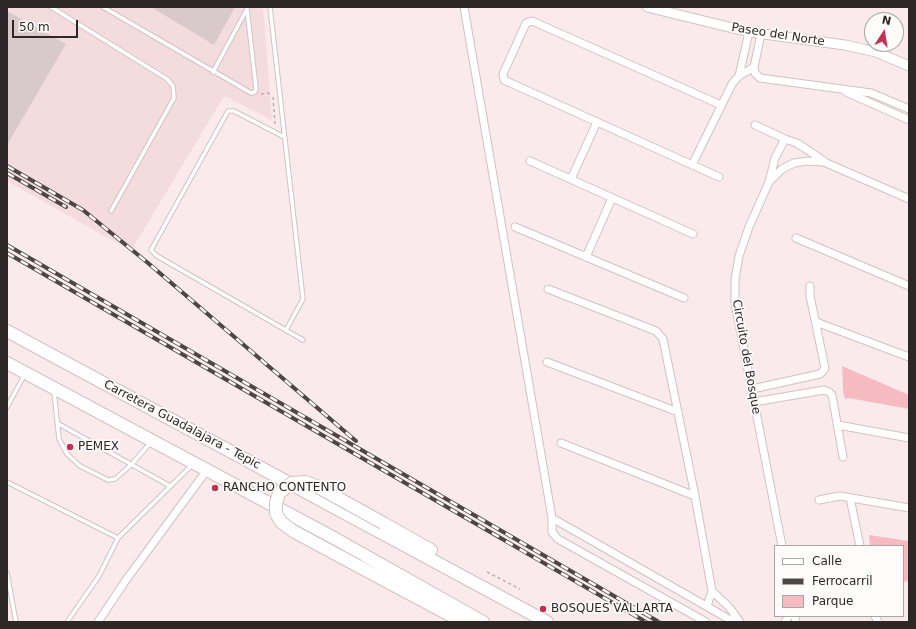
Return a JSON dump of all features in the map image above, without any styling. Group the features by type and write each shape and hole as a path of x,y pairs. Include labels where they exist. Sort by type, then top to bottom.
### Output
{"highway":[{"name":"Carretera Guadalajara - Tepic","path":"7,331 547,622"},
{"path":"7,363 207,470 484,622"},
{"path":"463,622 293,531 281,522 276,513 276,503 279,493 292,483 305,482 316,486 491,583 520,608"}],"street":[{"path":"464,7 552,518 552,532 558,539 706,622"},
{"name":"Paseo del Norte","path":"647,7 749,32 845,45 876,52 909,66"},
{"path":"719,177 503,78 526,23 532,21 721,105"},
{"path":"739,76 749,32"},
{"path":"761,34 754,68 755,73 760,78 877,95 909,109"},
{"path":"692,165 732,84 739,76 754,68"},
{"path":"841,89 909,120"},
{"path":"571,179 598,122"},
{"path":"755,125 797,143 824,162"},
{"path":"769,182 775,158 785,139"},
{"path":"530,161 693,234"},
{"name":"Circuito del Bosque","path":"782,545 735,303 735,280 741,248 769,182 782,169 794,163 808,161 824,162 909,199"},
{"path":"586,257 612,198"},
{"path":"515,227 684,298"},
{"path":"796,238 814,247 909,286"},
{"path":"752,389 820,374 823,371 824,368 810,296 810,286"},
{"path":"548,289 660,334 663,339 696,496 712,591 707,606"},
{"path":"816,322 909,357"},
{"path":"547,362 678,412"},
{"path":"754,402 824,390 832,395 843,457"},
{"path":"838,425 909,438"},
{"path":"561,443 696,496"},
{"path":"98,622 126,580 207,470"},
{"path":"819,500 840,496 909,508"},
{"path":"850,498 860,545"},
{"path":"552,518 734,622"},
{"path":"712,591 730,607 740,622"}],"lane":[{"path":"51,7 167,79 173,86 174,98 111,211"},
{"path":"103,7 251,93 255,92 253,48 247,8"},
{"path":"270,7 303,299 286,330"},
{"path":"213,72 247,8"},
{"path":"284,138 234,111 228,111 151,250 163,259 303,340"},
{"path":"7,407 25,373"},
{"path":"54,388 59,439 67,454 80,466 108,480 115,479 132,464 152,441"},
{"path":"7,398 12,397"},
{"path":"57,423 170,486"},
{"path":"67,622 99,576 118,538 194,463"},
{"path":"7,482 118,538"},
{"path":"7,573 16,622"}],"path":[{"path":"272,89 276,124 273,126"},
{"path":"255,92 279,93"},
{"path":"487,572 520,589"}],"shaded area":[{"path":"7,7 263,7 272,120 224,96 131,251 7,181"}],"green space":[{"path":"842,366 909,395 909,409 849,398 845,399 843,391"},
{"path":"869,535 909,541 909,581 904,582 904,545 870,545"}],"building":[{"path":"151,7 235,7 214,45"},
{"path":"7,11 66,44 7,145"}],"railway":[{"path":"7,166 83,210 148,263 356,441"},
{"path":"7,173 66,207"},
{"path":"7,245 659,622"},
{"path":"7,253 646,622"}],"place":[{"name":"PEMEX","path":"70,447"},
{"name":"RANCHO CONTENTO","path":"215,488"},
{"name":"BOSQUES VALLARTA","path":"543,609"}]}
